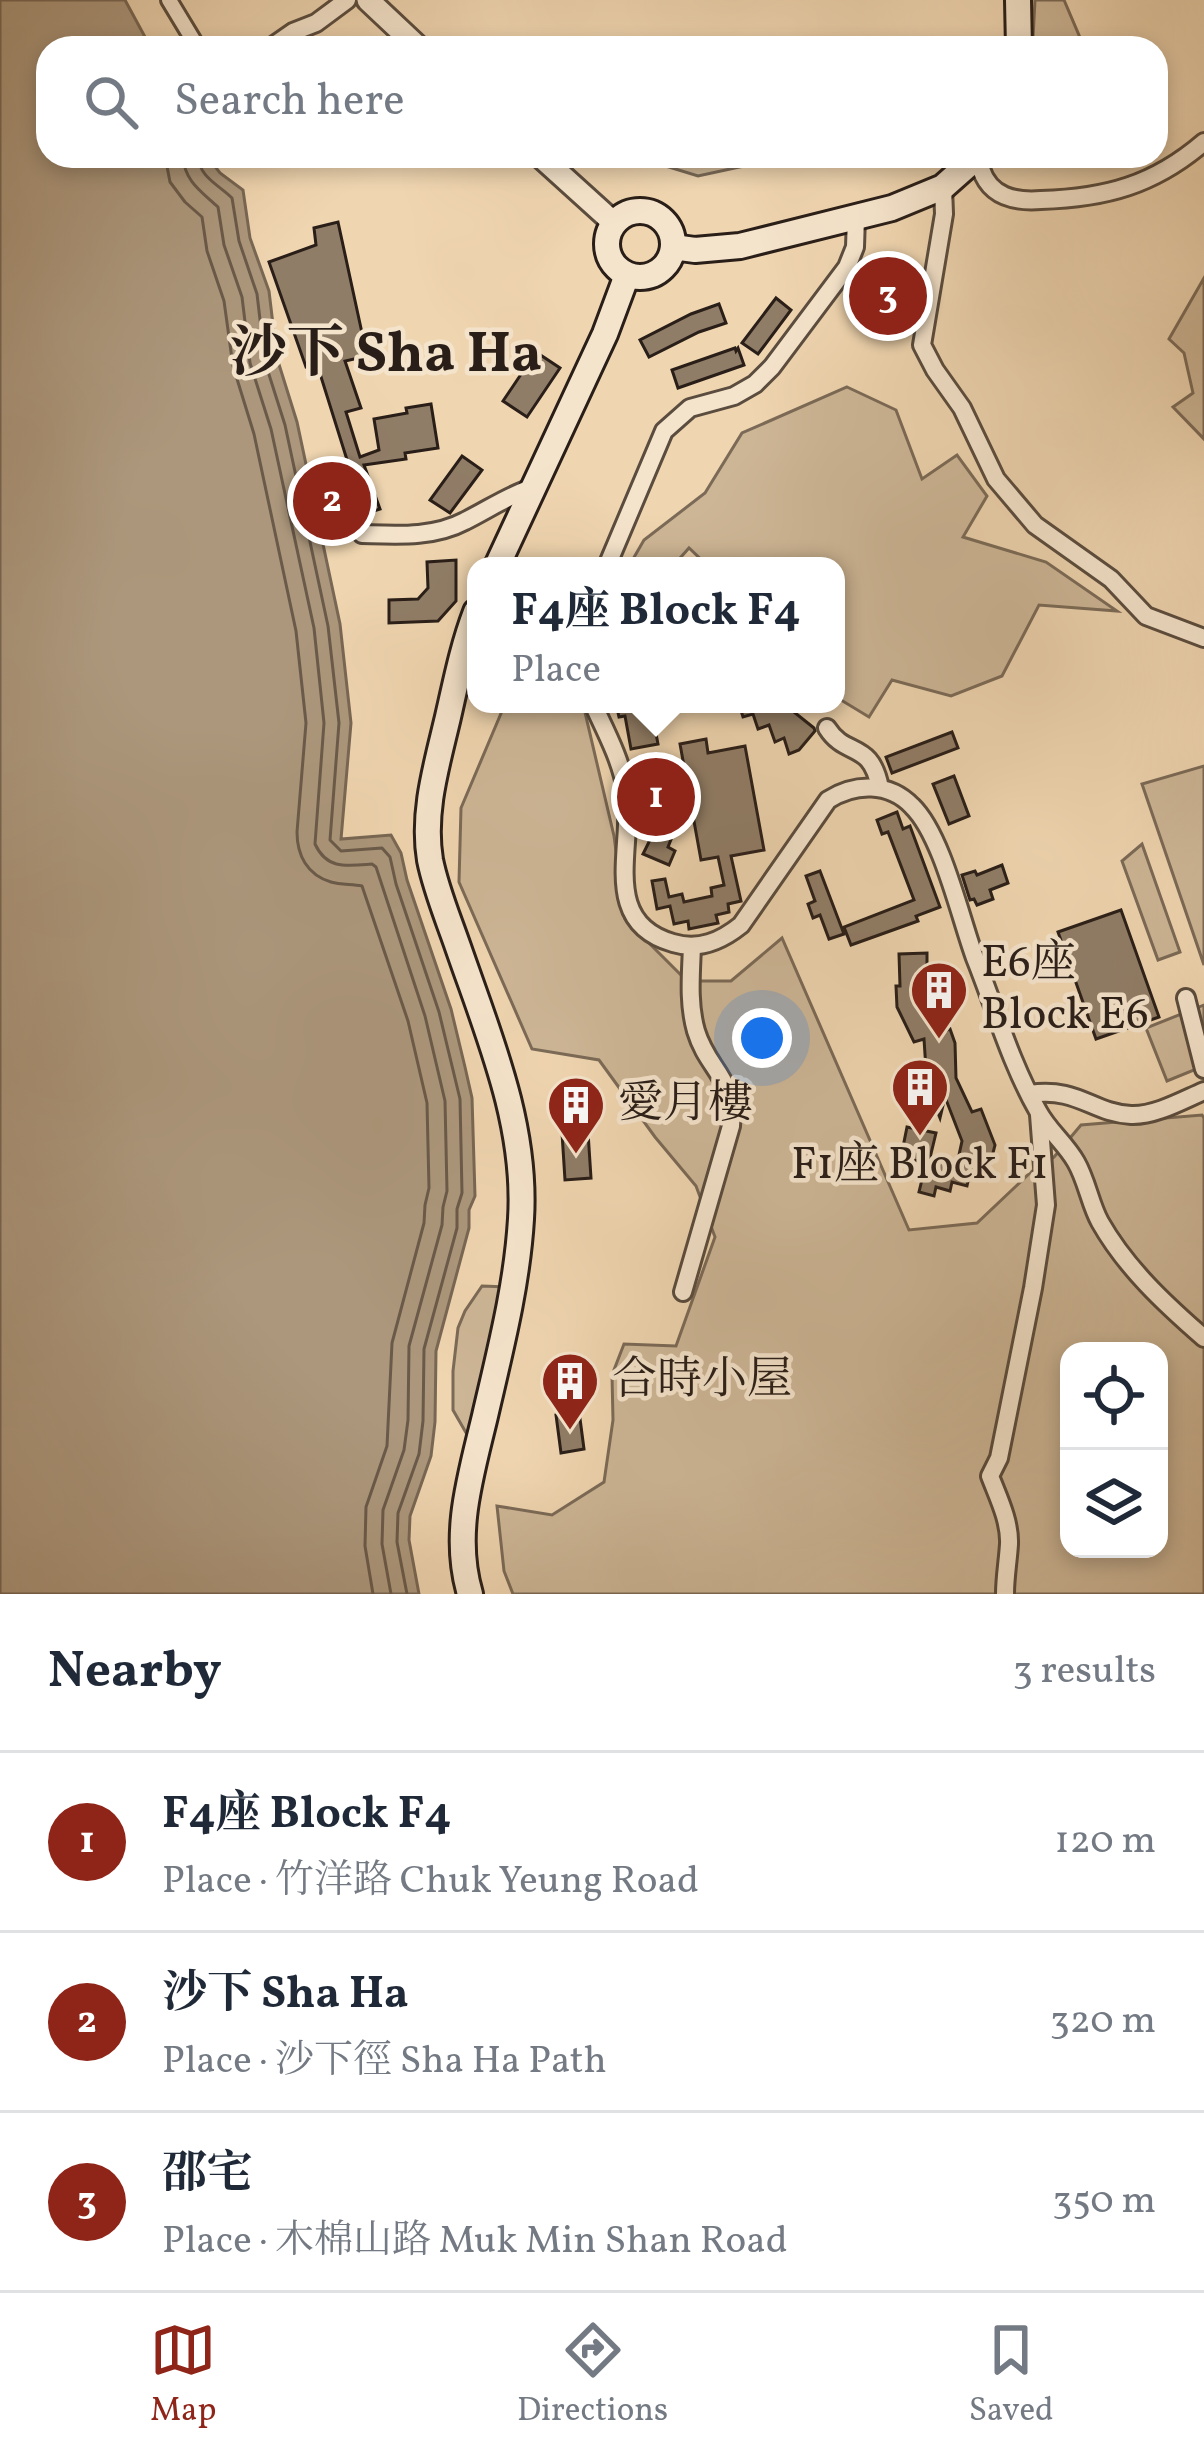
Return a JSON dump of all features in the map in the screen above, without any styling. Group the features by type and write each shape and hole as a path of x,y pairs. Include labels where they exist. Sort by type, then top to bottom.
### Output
{"main road":[{"path":"1018,0 1019,36"},
{"path":"673,247 740,246 856,218 910,203 943,187 966,168"},
{"path":"632,212 652,213 668,226 673,247 665,266 648,276 618,270 606,242 614,223 632,212"},
{"path":"501,557 605,334 627,275"},
{"path":"467,642 433,781 428,844 439,892 506,1090 521,1210 517,1268 463,1519 463,1563 470,1594"}],"street":[{"path":"169,0 191,36"},
{"path":"287,36 316,23 346,0"},
{"path":"368,0 406,36"},
{"path":"308,36 316,23"},
{"path":"1168,168 1204,142"},
{"path":"552,168 614,223"},
{"path":"980,168 985,183 1001,196 1022,201 1104,195 1167,168"},
{"path":"943,187 944,214 922,345 962,408 996,479 1035,525 1111,579 1146,616 1204,638"},
{"path":"611,557 664,431 690,408 734,395 764,376 847,267 855,247 856,218"},
{"path":"362,534 412,536 461,524 510,495 534,487"},
{"path":"597,713 618,760 627,797 625,895 643,926 674,944 710,944 741,925 828,800 858,788 880,788 910,802 925,824 1039,1114 1076,1162 1100,1222 1151,1291 1204,1338"},
{"path":"827,728 830,736 868,759 880,788"},
{"path":"683,1292 731,1126 733,1103 697,1036 690,1005 692,946"},
{"path":"1186,998 1204,1070"},
{"path":"1030,1094 1063,1092 1139,1115 1204,1091"},
{"path":"1005,1594 1009,1542 990,1476 999,1458 1046,1205 1039,1114"}],"shaded area":[{"path":"1035,0 1064,0 1079,36 1033,36"},
{"path":"672,168 735,168 698,176"},
{"path":"1204,278 1204,439 1173,407 1193,393 1184,353 1169,339"},
{"path":"847,387 896,410 922,479 957,455 987,496 963,537 1046,562 1117,611 1039,605 1002,676 951,696 892,680 869,717 845,702 845,557 698,557 689,548 681,557 634,557 644,540 705,493 742,433"},
{"path":"501,713 585,713 614,836 625,919 687,981 731,981 782,938 909,1230 977,1223 1054,1157 1081,1125 1202,1115 1204,1594 513,1594 504,1571 497,1506 552,1515 604,1482 613,1420 612,1375 624,1344 676,1346 715,1237 696,1186 599,1060 532,1049 459,882 461,808"},
{"path":"1204,766 1204,965 1142,784"},
{"path":"1142,844 1180,952 1158,960 1122,861"},
{"path":"1204,1005 1204,1066 1167,1081 1146,1028"},
{"path":"482,1286 507,1287 469,1438 453,1410 453,1371 458,1328"}],"water":[{"path":"0,0 125,0 144,36 36,36 36,168 216,168 243,190 250,238 269,291 277,358 297,422 340,624 351,723 341,839 391,835 401,853 451,1009 472,1098 475,1196 436,1351 431,1456 410,1516 409,1540 419,1594 0,1594"}],"building":[{"path":"338,222 367,356 345,361 361,408 346,412 360,457 379,450 374,419 431,404 438,448 364,465 380,509 364,514 317,364 306,367 269,262 316,245 314,228"},
{"path":"898,270 916,295 878,322 860,297"},
{"path":"776,298 791,310 758,354 742,343"},
{"path":"719,304 726,323 649,357 640,340"},
{"path":"735,348 744,365 678,388 672,370"},
{"path":"536,352 560,368 527,417 503,401"},
{"path":"462,456 482,470 450,513 430,500"},
{"path":"456,560 456,601 438,621 389,623 389,600 418,599 428,588 427,562"},
{"path":"618,713 652,713 658,744 631,749 625,716"},
{"path":"742,713 795,713 815,731 799,750 789,754 784,738 775,742 769,725 758,729 753,714 743,717"},
{"path":"952,732 958,748 892,773 886,757"},
{"path":"706,739 708,753 745,746 764,850 731,856 741,901 728,904 729,912 716,915 718,923 689,929 688,921 674,924 670,906 657,909 652,881 665,879 669,897 682,894 684,902 712,896 711,888 724,885 718,857 701,860 680,744"},
{"path":"645,766 686,784 667,829 674,832 668,847 675,851 669,865 643,854 650,840 642,836 649,821 641,818 648,802 640,799 647,784 639,780"},
{"path":"954,776 969,816 949,824 933,784"},
{"path":"897,812 903,829 910,826 940,907 916,916 918,921 851,945 844,927 914,900 888,832 882,834 877,820"},
{"path":"1002,865 1008,883 990,890 993,899 977,905 970,900 962,875 975,871 977,875"},
{"path":"820,871 844,934 829,939 820,915 813,918 808,904 815,901 806,876"},
{"path":"1121,910 1159,1017 1096,1039 1058,932"},
{"path":"927,953 933,984 924,984 924,997 941,1032 950,1029 956,1078 972,1112 981,1109 995,1145 987,1176 970,1172 967,1186 952,1182 950,1191 936,1187 934,1196 919,1192 926,1163 901,1157 907,1127 936,1133 930,1158 957,1164 962,1141 945,1097 940,1118 927,1085 924,1039 914,1042 897,1007 896,986 900,986 899,954"},
{"name":"愛月樓","path":"588,1132 591,1178 565,1180 562,1133"},
{"name":"合時小屋","path":"579,1411 584,1449 561,1453 556,1415"}],"place":[{"name":"邵宅","path":"888,296"},
{"name":"沙下 Sha Ha","path":"332,501"},
{"name":"F4座 Block F4","path":"656,797"},
{"name":"E6座 Block E6","path":"939,1041"},
{"name":"F1座 Block F1","path":"920,1138"},
{"name":"愛月樓","path":"576,1156"},
{"name":"合時小屋","path":"570,1432"}],"district":[{"name":"沙下 Sha Ha","path":"386,356"}]}
